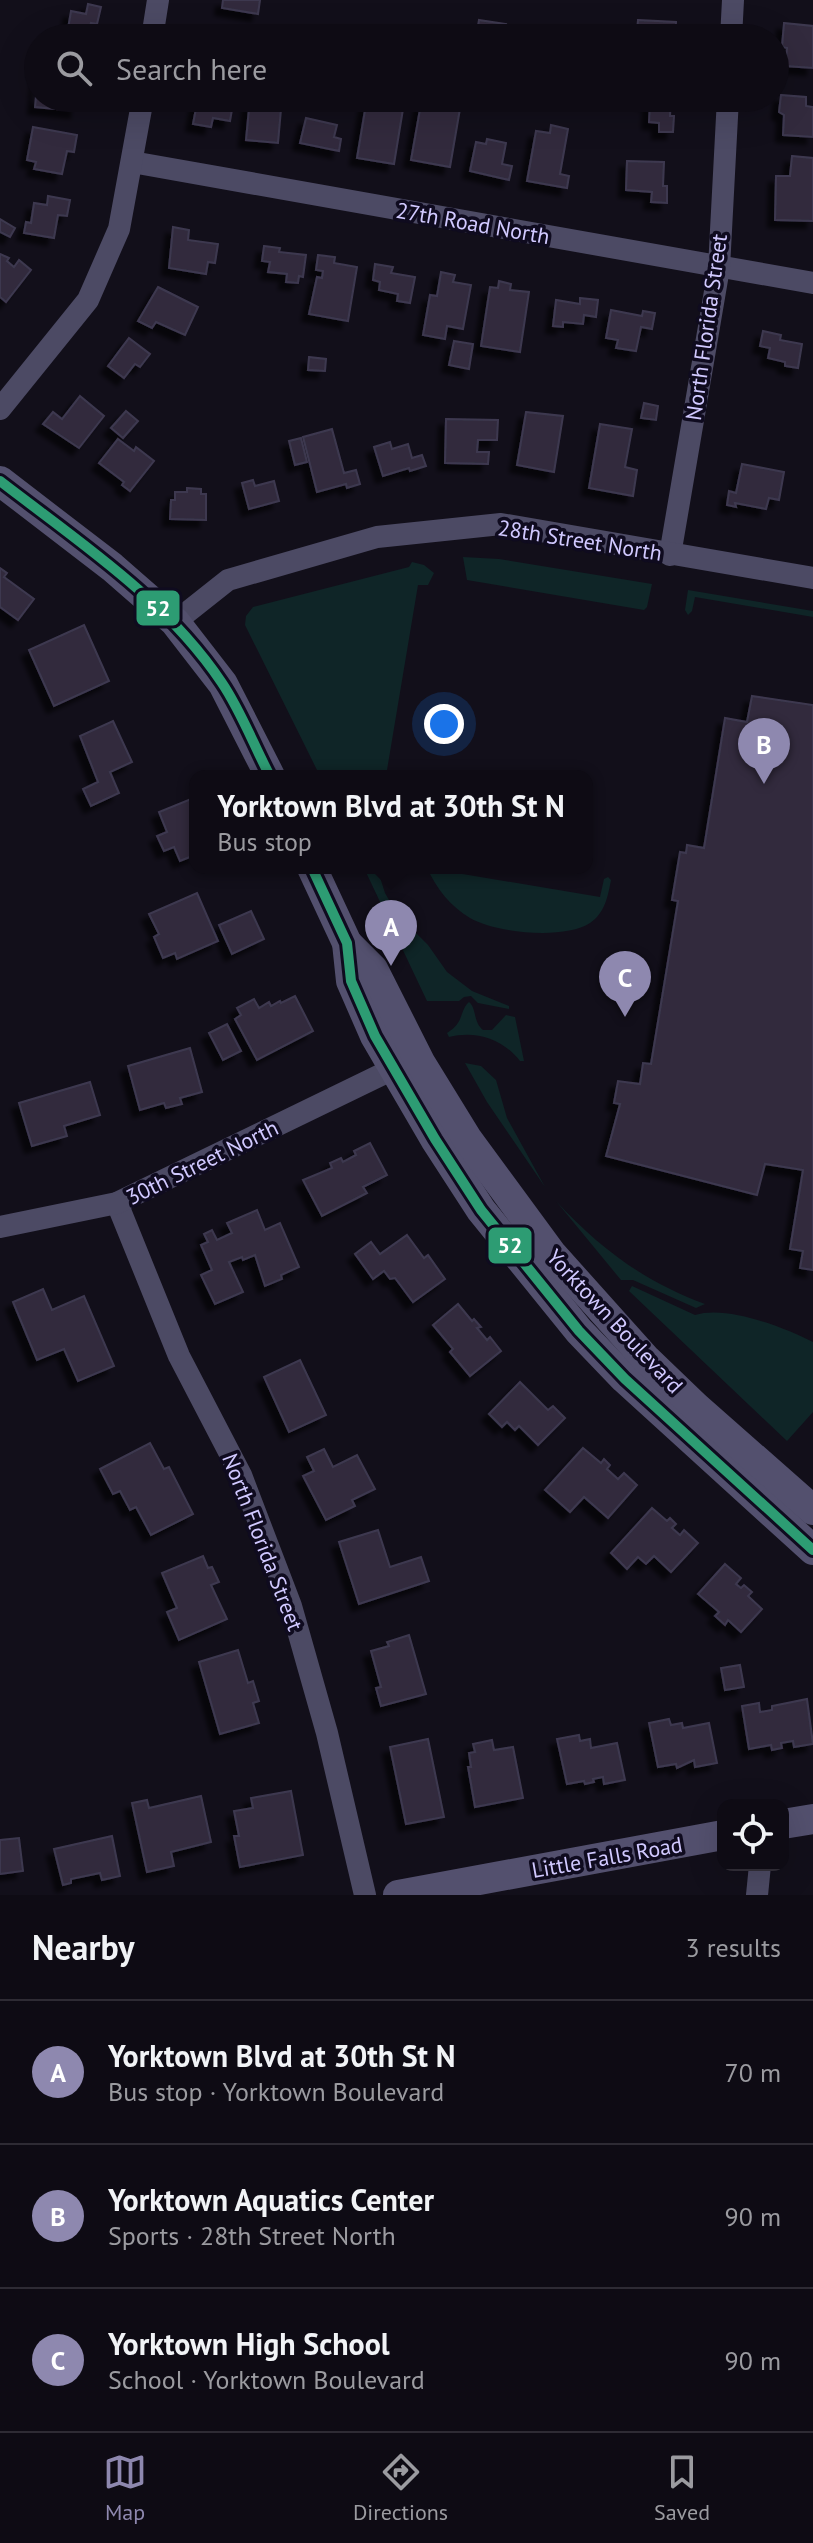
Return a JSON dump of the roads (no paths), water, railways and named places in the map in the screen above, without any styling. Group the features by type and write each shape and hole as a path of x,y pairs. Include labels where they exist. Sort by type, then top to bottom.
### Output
{"street":[{"path":"154,24 158,0"},
{"path":"732,24 733,0"},
{"path":"0,409 88,300 119,229 141,112"},
{"name":"North Florida Street","path":"670,555 719,268 727,112"},
{"name":"27th Road North","path":"132,162 813,283"},
{"path":"0,481 112,567 175,622 223,684 267,770"},
{"name":"28th Street North","path":"175,622 228,580 377,537 501,524 813,578"},
{"name":"Yorktown Boulevard","path":"315,874 347,943 351,981 393,1069 481,1210 579,1331 676,1428 813,1550"},
{"name":"Yorktown Boulevard","path":"347,943 373,969 420,1062 461,1128 551,1253 645,1358 813,1510"},
{"name":"30th Street North","path":"0,1227 117,1203 393,1069"},
{"name":"North Florida Street","path":"117,1203 179,1356 241,1475 291,1606 327,1733 365,1895"},
{"path":"789,1823 813,1819"},
{"name":"Little Falls Road","path":"398,1895 717,1836"},
{"path":"757,1895 759,1871"}],"place":[{"name":"Yorktown Aquatics Center","path":"764,784"},
{"name":"Yorktown Blvd at 30th St N","path":"391,966"},
{"name":"Yorktown High School","path":"625,1017"}]}
